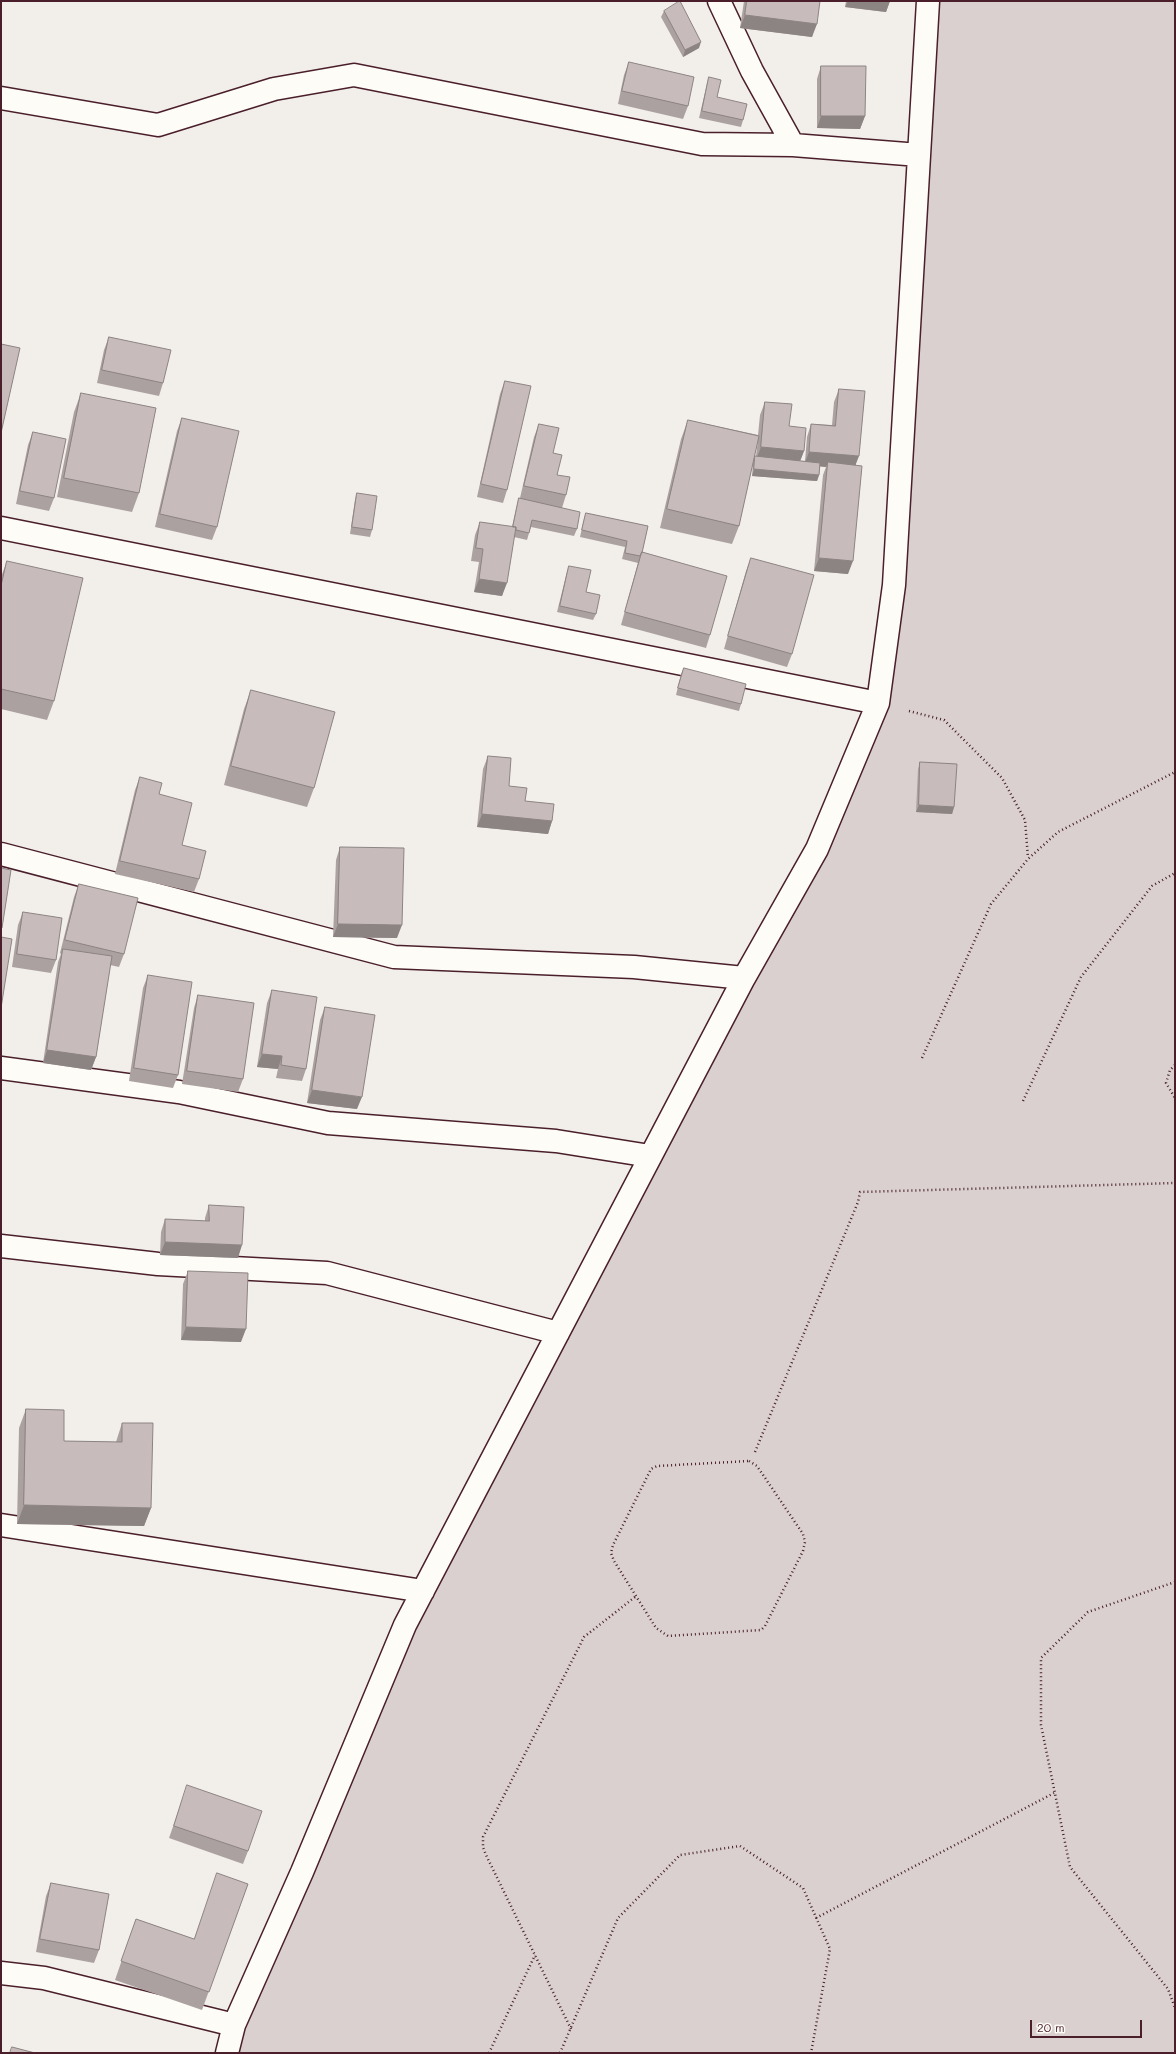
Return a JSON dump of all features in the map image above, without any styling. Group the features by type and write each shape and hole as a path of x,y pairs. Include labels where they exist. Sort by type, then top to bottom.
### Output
{"street":[{"path":"719,1 752,71 793,145"},
{"path":"227,2053 234,2026 305,1864 405,1626 744,978 817,849 878,702 894,585 928,1"},
{"path":"1,98 158,125 274,89 354,75 702,144 793,145 919,155"},
{"path":"1,528 878,702"},
{"path":"1,854 394,957 634,967 744,978"},
{"path":"1,1068 179,1092 328,1123 556,1141 650,1156"},
{"path":"1,1246 158,1264 326,1273 558,1333"},
{"path":"1,1525 423,1591"},
{"path":"1,1973 44,1978 234,2026"}],"path":[{"path":"878,702 944,720 1002,778 1025,820 1028,859"},
{"path":"922,1058 991,904 1028,859 1058,832 1175,772"},
{"path":"1023,1100 1081,977 1152,886 1175,873"},
{"path":"1175,1065 1170,1070 1166,1084 1175,1098"},
{"path":"754,1452 858,1202 860,1192 1175,1183"},
{"path":"749,1461 753,1463 803,1534 805,1542 803,1552 766,1626 761,1630 668,1636 656,1628 635,1597 611,1553 613,1545 651,1469 657,1466 749,1461"},
{"path":"1175,1582 1088,1612 1041,1658 1041,1725 1070,1867 1168,1989 1175,2008"},
{"path":"571,2028 486,1855 483,1847 483,1837 584,1637 635,1597"},
{"path":"816,1918 1054,1793"},
{"path":"560,2053 618,1918 680,1856 740,1846 803,1888 830,1949 811,2053"},
{"path":"489,2053 535,1955"}],"shaded area":[{"path":"928,1 1175,1 1175,2053 227,2053 405,1625 744,978 878,703"}],"building":[{"path":"680,1 701,42 685,50 664,11"},
{"path":"747,1 820,1 817,24 745,15"},
{"path":"629,62 694,77 688,106 622,91"},
{"path":"821,66 866,66 865,116 821,116"},
{"path":"709,77 721,80 717,97 747,104 743,120 702,111"},
{"path":"109,337 171,350 163,383 102,370"},
{"path":"1,344 20,348 1,433"},
{"path":"505,381 531,386 507,490 481,484"},
{"path":"839,389 865,391 859,456 809,452 811,424 835,426"},
{"path":"81,393 156,408 139,493 64,478"},
{"path":"765,402 792,404 789,426 806,428 804,451 761,447"},
{"path":"182,418 239,431 217,527 160,514"},
{"path":"688,420 759,436 739,526 667,509"},
{"path":"539,424 559,428 553,453 562,455 557,475 570,477 566,495 524,486"},
{"path":"33,432 66,439 54,498 20,491"},
{"path":"755,456 820,463 819,475 754,469"},
{"path":"828,462 862,466 853,561 819,558"},
{"path":"357,493 377,496 372,530 352,527"},
{"path":"519,498 580,512 577,529 532,520 529,533 516,530 516,527 513,527"},
{"path":"586,513 648,526 640,556 625,553 627,541 582,530"},
{"path":"480,522 516,527 507,583 479,579 483,549 476,548"},
{"path":"642,552 727,576 710,635 625,612"},
{"path":"751,558 814,575 792,654 728,636"},
{"path":"7,561 83,578 54,701 1,689 1,586"},
{"path":"569,566 591,570 586,592 600,595 596,614 560,606"},
{"path":"684,668 746,684 741,704 678,688"},
{"path":"251,690 335,712 314,788 231,766"},
{"path":"488,756 511,758 509,786 527,788 525,801 554,804 552,821 482,814"},
{"path":"920,762 957,764 954,807 919,805"},
{"path":"140,777 162,783 159,794 192,803 182,845 206,851 199,879 120,861"},
{"path":"340,847 404,848 402,925 338,924"},
{"path":"1,868 11,870 2,928 1,928"},
{"path":"79,884 138,898 124,954 65,940"},
{"path":"23,912 62,918 56,960 17,954"},
{"path":"1,937 12,939 1,1008"},
{"path":"63,949 112,956 96,1057 47,1050"},
{"path":"148,975 192,982 178,1075 134,1068"},
{"path":"272,990 317,997 306,1069 281,1065 282,1056 262,1054"},
{"path":"198,995 254,1003 243,1079 187,1071"},
{"path":"325,1007 375,1015 362,1097 312,1090"},
{"path":"209,1205 244,1207 242,1245 165,1242 165,1219 209,1221"},
{"path":"188,1271 248,1273 246,1329 186,1327"},
{"path":"26,1409 64,1410 64,1441 122,1442 122,1423 153,1423 151,1508 24,1505"},
{"path":"187,1785 262,1811 248,1851 174,1826"},
{"path":"217,1873 248,1884 209,1992 121,1961 136,1919 194,1939"},
{"path":"51,1883 109,1894 99,1950 40,1939"},
{"path":"12,2047 35,2053 10,2053"}]}
